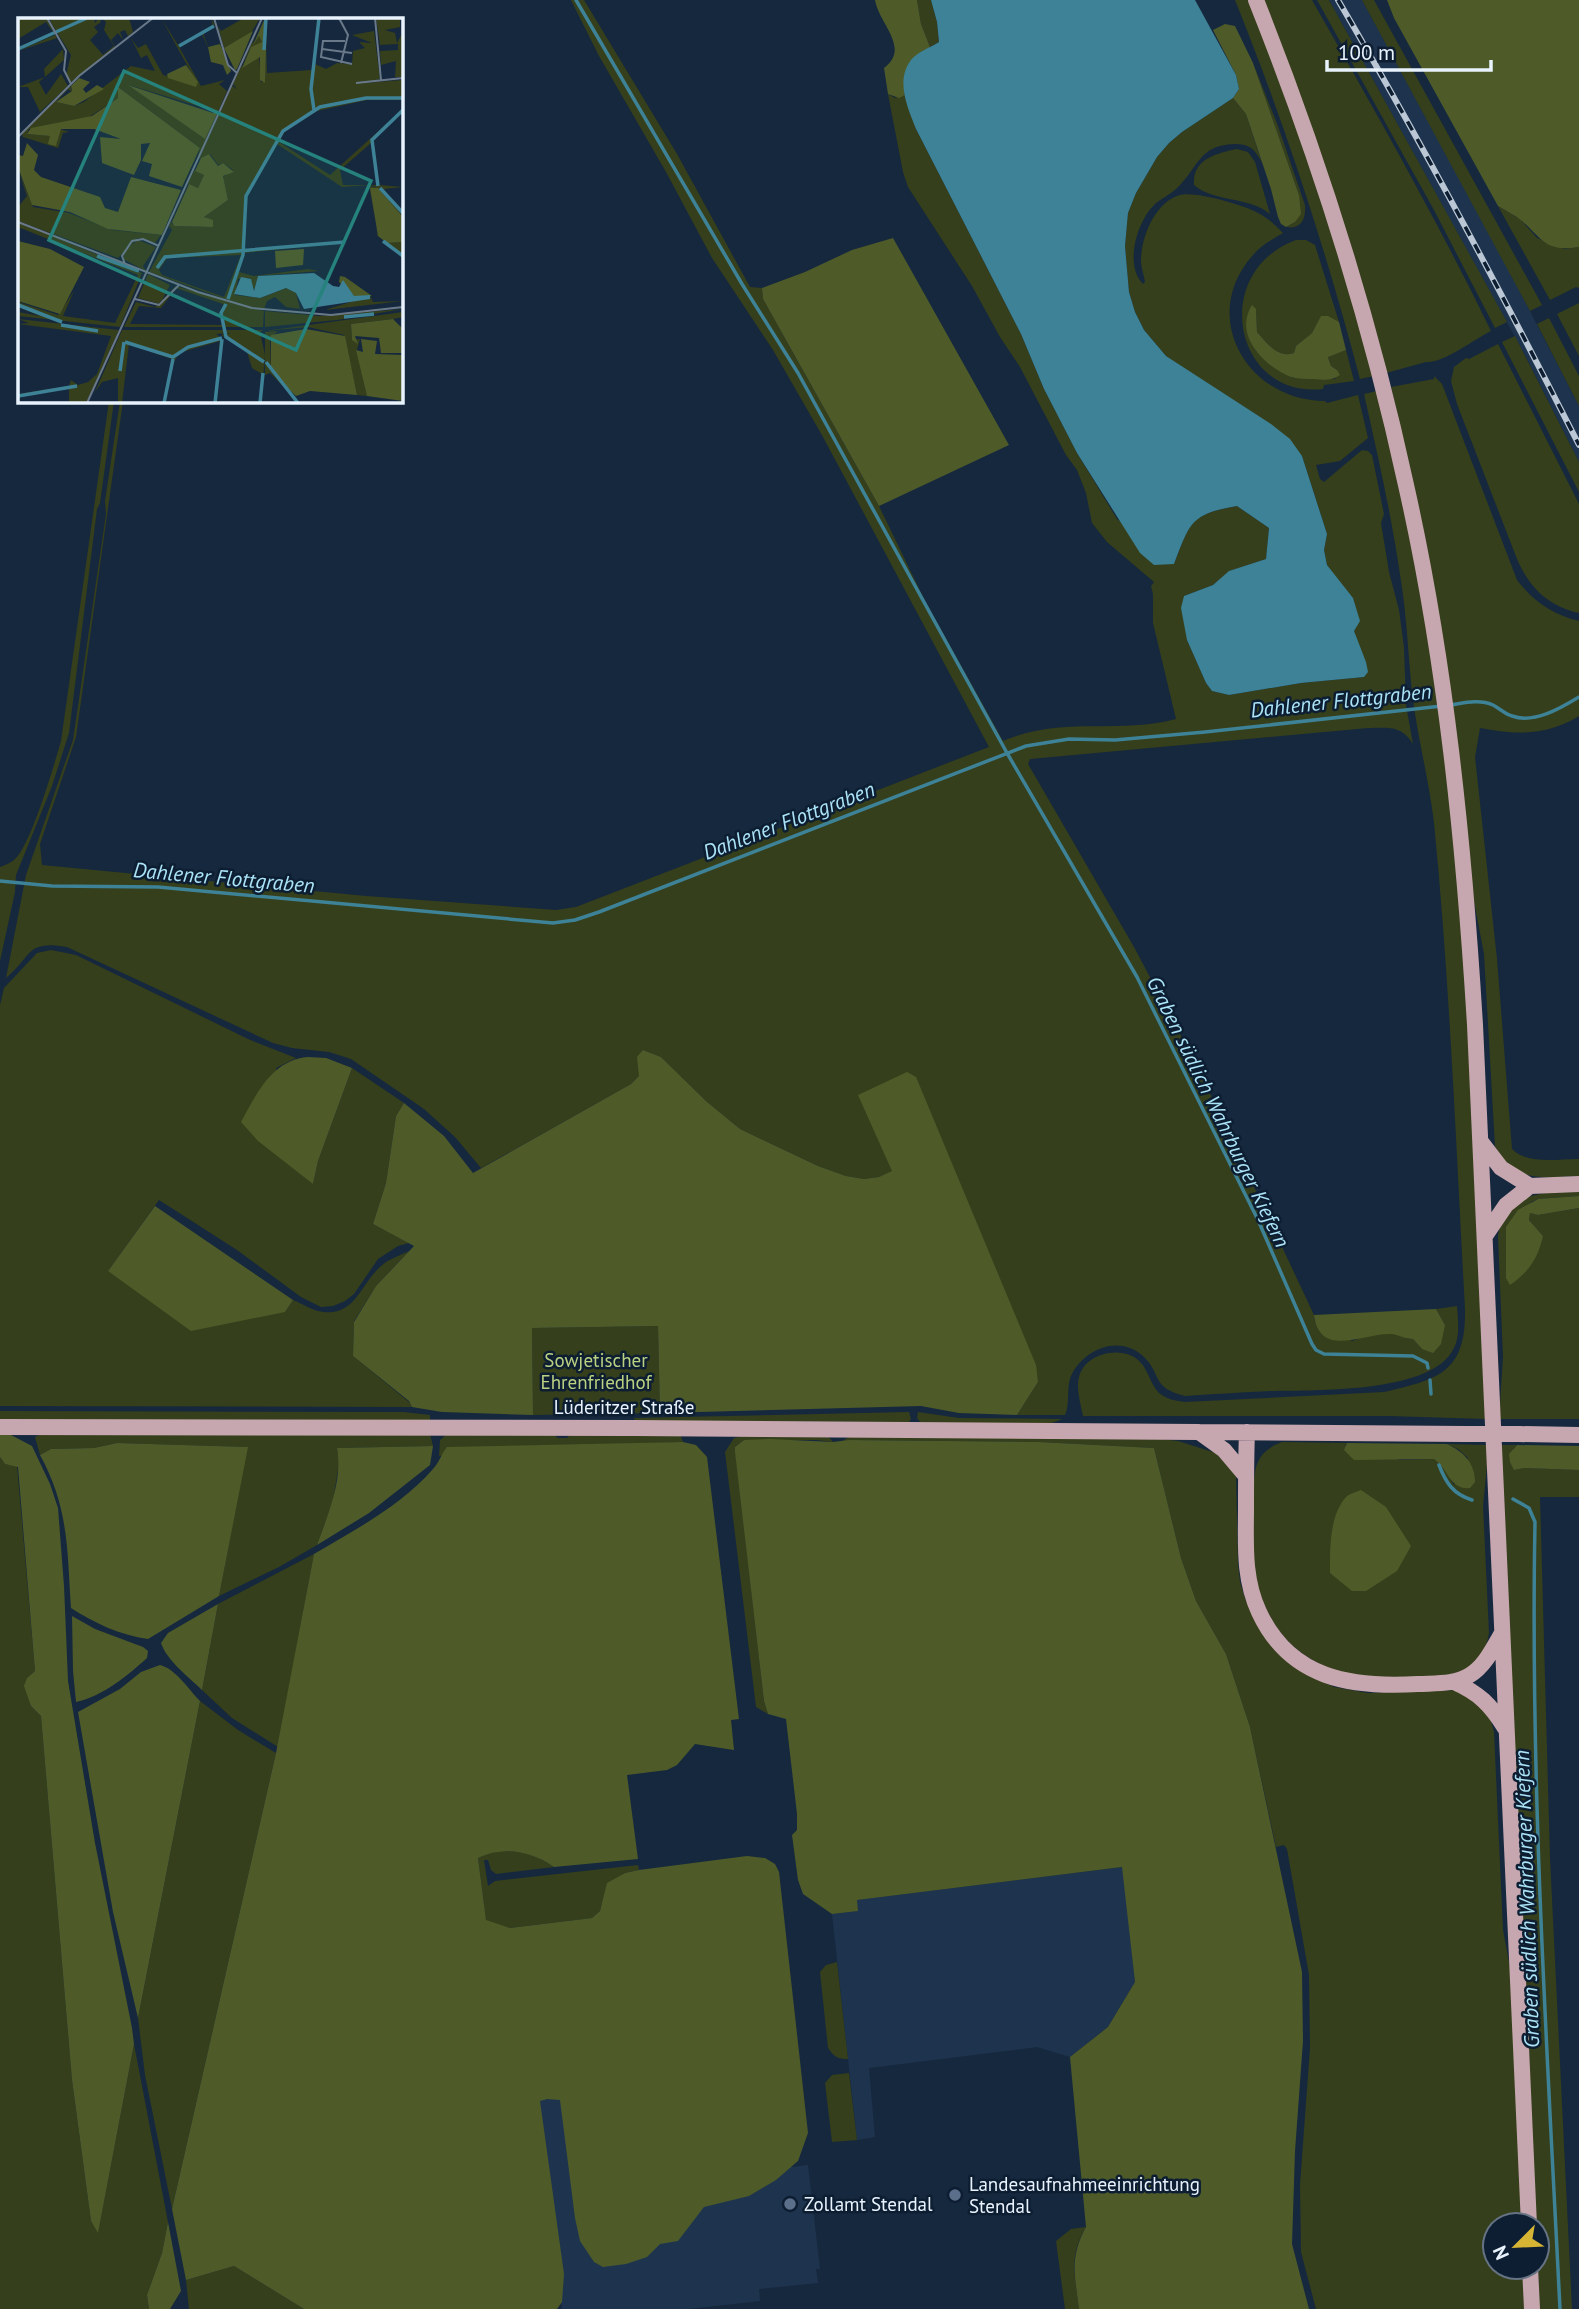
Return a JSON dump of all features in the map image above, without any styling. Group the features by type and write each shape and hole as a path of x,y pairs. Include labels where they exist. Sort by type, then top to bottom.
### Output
{"main road":[{"path":"1256,0 1323,180 1377,364 1407,487 1448,721 1470,944 1481,1142 1528,2211"},
{"path":"1481,1142 1501,1168 1530,1186 1579,1184"},
{"path":"1485,1236 1506,1205 1530,1186"},
{"name":"Lüderitzer Straße","path":"0,1427 1579,1435"},
{"path":"1196,1431 1224,1450 1246,1476"},
{"path":"1247,1432 1245,1553 1249,1583 1265,1623 1286,1649 1319,1673 1350,1684 1385,1686 1454,1682 1481,1665 1502,1633"},
{"path":"1454,1682 1483,1698 1507,1731"},
{"path":"1531,2281 1532,2309"}],"shaded area":[{"path":"931,0 1195,0 1236,75 1239,89 1233,98 1169,143 1157,157 1136,193 1128,213 1125,246 1129,292 1144,330 1166,356 1271,424 1290,439 1302,456 1327,534 1324,550 1327,565 1353,598 1360,621 1354,631 1366,662 1368,672 1364,677 1301,683 1229,695 1212,691 1206,683 1187,640 1181,608 1184,596 1213,585 1229,571 1266,559 1269,528 1237,506 1221,509 1201,517 1194,523 1174,564 1154,565 1140,553 1077,453 1044,389 1021,334 916,129 904,94 904,77 906,68 916,55 939,42"},
{"path":"1329,0 1362,0 1504,261 1579,406 1579,462 1525,355"},
{"path":"1123,1867 1135,1982 1108,2027 1070,2057 1037,2047 869,2068 875,2137 857,2140 832,1914 857,1911 856,1900"},
{"path":"571,2092 587,2193 808,2165 820,2269 816,2269 818,2283 759,2289 760,2301 688,2309 562,2309 535,2096"}],"green space":[{"path":"571,0 584,0 677,154 750,287 762,288 763,299 879,506 924,599 1003,741 1047,729 1132,726 1176,719 1153,623 1151,586 1154,582 1107,542 1092,523 1086,493 1077,470 1066,455 1020,367 972,286 908,187 888,94 895,98 905,95 916,129 1021,334 1044,389 1077,453 1117,519 1174,564 1189,529 1200,517 1209,513 1237,506 1269,528 1266,559 1230,571 1213,585 1184,596 1187,640 1206,683 1212,691 1229,695 1301,683 1364,677 1358,644 1338,580 1327,565 1324,550 1327,534 1302,456 1166,356 1144,330 1129,292 1125,246 1128,213 1157,157 1182,132 1233,98 1246,114 1262,163 1254,151 1244,145 1222,145 1206,153 1176,189 1148,212 1138,232 1134,266 1143,284 1145,282 1141,264 1147,231 1163,205 1180,195 1208,197 1242,206 1265,217 1283,233 1256,251 1237,279 1230,304 1231,328 1239,351 1253,371 1273,387 1297,397 1327,403 1358,395 1368,438 1340,461 1316,465 1320,479 1324,482 1362,450 1372,455 1384,514 1381,523 1389,572 1399,610 1404,647 1406,705 1413,744 1399,731 1368,728 1030,759 1028,764 1134,947 1198,1068 1315,1322 1352,1341 1379,1334 1395,1334 1413,1339 1422,1349 1445,1325 1436,1309 1457,1306 1456,1342 1451,1353 1438,1366 1418,1376 1368,1387 1185,1396 1166,1389 1149,1363 1134,1350 1124,1346 1105,1347 1087,1356 1073,1372 1069,1382 1065,1415 1017,1415 1038,1382 893,1171 864,1179 846,1176 818,1166 740,1129 706,1101 661,1057 643,1050 639,1076 631,1084 481,1168 455,1137 424,1109 351,1059 329,1052 273,1043 67,947 53,945 36,948 6,978 26,875 73,740 120,402 123,402 76,737 40,844 42,865 366,896 556,910 576,907 989,747 823,437 773,350 712,258 599,56"},
{"path":"875,0 917,0 921,24 930,47 908,66 904,78 905,95 899,98 888,94 884,68 892,60 894,44"},
{"path":"917,0 931,0 939,42 930,47 921,24"},
{"path":"1235,0 1249,0 1314,175 1374,376 1360,379 1303,188 1271,93"},
{"path":"1264,0 1312,0 1427,205 1491,331 1441,359 1386,373"},
{"path":"1317,0 1329,0 1507,322 1495,328 1434,210"},
{"path":"1362,0 1374,0 1542,305 1530,311"},
{"path":"1387,0 1579,0 1579,247 1559,248 1546,243 1519,219 1498,206 1394,18"},
{"path":"1225,24 1235,26 1253,63 1299,195 1301,214 1295,222 1286,227 1278,217 1246,114 1233,98 1239,89 1236,75 1213,30"},
{"path":"1253,63 1305,205 1304,218 1296,227 1286,227 1295,222 1299,195"},
{"path":"1237,149 1248,152 1255,162 1270,214 1252,204 1212,195 1194,185 1194,176 1201,163 1214,155"},
{"path":"1498,206 1520,219 1537,238 1565,249 1579,247 1579,288 1550,300"},
{"path":"893,238 1009,445 879,506 763,299 762,288 852,250"},
{"path":"1296,240 1306,240 1315,245 1339,322 1321,317 1312,333 1296,346 1294,353 1288,354 1273,349 1257,332 1256,310 1247,331 1256,351 1293,378 1335,379 1337,370 1331,366 1328,356 1346,350 1354,381 1324,385 1323,389 1293,387 1269,374 1252,355 1244,330 1243,304 1251,278 1269,256"},
{"path":"1579,303 1579,356 1557,314"},
{"path":"1252,305 1256,309 1257,332 1273,349 1283,354 1294,353 1296,346 1312,333 1321,316 1328,316 1339,322 1346,350 1328,357 1331,366 1340,375 1327,380 1296,378 1271,365 1254,348 1249,338 1247,316"},
{"path":"1549,318 1579,376 1579,406 1537,324"},
{"path":"1515,336 1579,462 1579,492 1502,342"},
{"path":"1498,344 1579,504 1579,613 1549,600 1527,578 1517,559 1457,404 1451,381 1454,367 1466,358 1469,359"},
{"path":"1434,376 1442,384 1517,580 1544,606 1579,621 1579,716 1555,727 1531,732 1480,728 1475,757 1497,959 1512,1149 1534,1159 1579,1159 1579,1176 1530,1176 1510,1167 1495,1146 1484,954 1473,896 1441,628 1419,509 1391,387 1434,379"},
{"path":"1377,391 1422,601 1442,728 1465,987 1486,1419 1389,1416 1083,1416 1078,1386 1081,1372 1091,1360 1104,1354 1125,1354 1137,1359 1159,1393 1185,1402 1384,1392 1435,1377 1455,1360 1461,1347 1465,1309 1440,883 1432,807 1412,692 1405,609 1397,557 1364,394"},
{"path":"109,402 114,402 97,509 69,733 52,786 16,875 15,892 0,961 0,867 15,859 28,838 61,741"},
{"path":"51,950 76,955 248,1039 296,1058 276,1068 313,1184 318,1161 352,1068 404,1103 396,1116 386,1183 373,1224 409,1243 398,1246 378,1259 354,1294 345,1301 321,1307 301,1297 237,1250 159,1200 108,1271 285,1312 293,1300 312,1309 334,1312 350,1304 383,1264 409,1251 376,1286 354,1321 353,1356 412,1407 0,1406 0,1005 4,988 37,953"},
{"path":"643,1050 661,1057 706,1101 740,1129 818,1166 864,1179 879,1177 892,1171 858,1095 907,1072 916,1077 1036,1365 1038,1382 1017,1415 959,1413 921,1406 660,1413 658,1326 532,1328 533,1415 442,1412 412,1407 409,1401 353,1356 354,1322 376,1286 414,1246 373,1224 386,1183 396,1116 404,1103 444,1136 473,1173 631,1084 639,1076 637,1057"},
{"path":"326,1058 352,1068 318,1161 313,1184 258,1141 241,1122 260,1089 275,1071 295,1059"},
{"path":"1579,1191 1579,1196 1538,1199 1531,1202 1510,1284 1531,1263 1543,1236 1529,1220 1530,1213 1538,1215 1579,1208 1579,1419 1499,1419 1503,1357 1498,1236 1502,1221 1508,1210 1527,1197"},
{"path":"1579,1196 1579,1208 1538,1215 1530,1213 1529,1220 1543,1236 1541,1244 1527,1270 1510,1285 1506,1278 1506,1227 1518,1210 1538,1199"},
{"path":"155,1206 293,1300 285,1312 191,1331 108,1271"},
{"path":"1436,1309 1445,1325 1441,1344 1433,1353 1422,1349 1413,1339 1392,1334 1345,1341 1334,1340 1325,1337 1318,1329 1314,1315"},
{"name":"Sowjetischer Ehrenfriedhof","path":"658,1326 660,1413 533,1415 532,1328"},
{"path":"0,1411 404,1412 430,1415 430,1420 0,1420"},
{"path":"909,1412 909,1422 635,1421 634,1418"},
{"path":"918,1412 959,1418 1062,1419 1052,1423 921,1423 917,1418"},
{"path":"430,1434 433,1446 337,1448 339,1463 333,1501 317,1545 219,1596 247,1447 117,1443 94,1448 51,1449 40,1455 35,1437 39,1435"},
{"path":"447,1434 553,1434 558,1438 567,1438 570,1434 680,1434 683,1442 559,1446 439,1456 440,1440"},
{"path":"0,1435 11,1435 32,1446 58,1508 68,1681 95,1843 134,2044 98,2233 91,2221 72,2080 41,1716 31,1706 24,1686 27,1678 35,1671 18,1467 5,1464 0,1457"},
{"path":"827,1435 833,1442 744,1440 735,1447 764,1701 768,1714 756,1707 725,1452 734,1438 743,1436"},
{"path":"849,1437 1153,1438 1178,1441 1216,1453 1236,1476 1240,1582 1266,1639 1305,1673 1334,1687 1368,1693 1459,1690 1477,1700 1491,1721 1494,1732 1503,1930 1511,1973 1521,2211 1481,2211 1481,2281 1524,2281 1525,2309 1316,2309 1301,2252 1300,2185 1310,2048 1309,1975 1287,1849 1284,1845 1276,1847 1250,1727 1226,1654 1196,1601 1181,1558 1154,1448 1039,1442 841,1442"},
{"path":"744,1440 833,1442 1039,1442 1154,1448 1181,1558 1196,1601 1226,1654 1250,1727 1302,1972 1303,2041 1292,2244 1309,2309 1079,2309 1075,2258 1086,2227 1070,2057 1108,2027 1135,1982 1122,1867 857,1900 858,1911 832,1914 803,1894 798,1880 792,1835 797,1830 797,1814 786,1719 768,1714 764,1701 735,1452 735,1447"},
{"path":"683,1442 696,1445 707,1457 739,1719 731,1720 734,1750 695,1744 677,1765 667,1770 627,1775 638,1859 554,1867 536,1857 517,1852 497,1852 478,1858 486,1920 510,1928 592,1918 600,1911 607,1883 625,1873 639,1870 747,1856 765,1858 775,1864 779,1872 808,2133 798,2161 776,2180 749,2196 704,2207 678,2241 660,2244 647,2257 626,2264 603,2267 594,2262 580,2241 560,2100 547,2099 540,2101 564,2274 562,2302 557,2309 304,2309 234,2266 186,2280 172,2209 276,1753 314,1554 377,1516 407,1494 435,1467 447,1447"},
{"path":"1282,1442 1347,1443 1345,1446 1400,1460 1434,1459 1442,1464 1454,1485 1468,1458 1447,1444 1487,1445 1483,1506 1489,1633 1487,1643 1476,1662 1468,1668 1442,1675 1386,1678 1352,1676 1330,1669 1310,1658 1284,1637 1271,1618 1259,1591 1252,1533 1256,1467 1264,1453"},
{"path":"117,1443 248,1447 219,1596 148,1639 108,1628 71,1608 65,1529 57,1493 40,1455 51,1449 94,1448"},
{"path":"1347,1443 1447,1444 1467,1459 1473,1469 1475,1482 1470,1488 1458,1486 1434,1459 1354,1460 1344,1450"},
{"path":"1500,1445 1517,1445 1513,1449 1514,1470 1579,1470 1579,1497 1540,1497 1550,1858 1572,2309 1539,2309 1538,2281 1551,2281 1551,2211 1534,2211"},
{"path":"1517,1445 1579,1446 1579,1470 1514,1470 1509,1454"},
{"path":"433,1446 430,1465 369,1513 317,1545 336,1485 337,1448"},
{"path":"0,1457 5,1464 17,1466 35,1671 27,1678 31,1706 41,1716 72,2080 91,2221 98,2232 134,2044 168,2222 162,2253 147,2295 149,2309 0,2309"},
{"path":"1361,1490 1386,1507 1411,1546 1397,1571 1366,1591 1352,1591 1330,1573 1331,1544 1333,1523 1340,1505 1347,1496"},
{"path":"314,1554 278,1747 232,1718 202,1690 218,1604"},
{"path":"218,1604 202,1690 173,1662 161,1643 168,1633"},
{"path":"72,1616 95,1629 148,1651 147,1658 131,1672 96,1695 76,1702 73,1671"},
{"path":"160,1665 177,1675 200,1701 138,2018 113,1912 78,1712 120,1689 141,1672"},
{"path":"200,1701 238,1730 276,1753 172,2209 145,2075 138,2018"},
{"path":"491,1851 524,1853 554,1867 496,1874 491,1870 488,1860 484,1860 488,1886 495,1881 638,1865 639,1870 625,1873 608,1883 600,1911 592,1918 510,1928 486,1921 478,1858"},
{"path":"837,1962 848,2059 836,2057 828,2048 820,1972 826,1965"},
{"path":"849,2073 857,2140 832,2142 825,2083 832,2075"},
{"path":"168,2222 181,2291 170,2309 149,2309 147,2295 162,2253"},
{"path":"1086,2227 1075,2257 1079,2309 1065,2309 1056,2241 1071,2229"},
{"path":"234,2266 304,2309 189,2309 186,2280"}],"waterway":[{"path":"576,0 742,284 798,373 1007,753 1137,977 1258,1220 1312,1344 1324,1354 1413,1356 1427,1363 1428,1368"},
{"name":"Dahlener Flottgraben","path":"1450,705 1482,702 1512,716 1529,718 1547,714 1579,697"},
{"name":"Dahlener Flottgraben","path":"0,881 52,886 158,887 553,923 575,920 599,912 1026,746 1069,739 1115,740 1205,732 1442,706"},
{"name":"Graben südlich Wahrburger Kiefern","path":"1430,1380 1431,1394"},
{"name":"Graben südlich Wahrburger Kiefern","path":"1439,1465 1451,1487 1472,1500"},
{"name":"Graben südlich Wahrburger Kiefern","path":"1513,1499 1529,1508 1535,1522 1537,1817 1560,2309"}],"railway":[{"path":"1338,0 1462,221 1579,445"}],"place":[{"name":"Landesaufnahmeeinrichtung Stendal","path":"955,2195"},
{"name":"Zollamt Stendal","path":"790,2204"}]}
